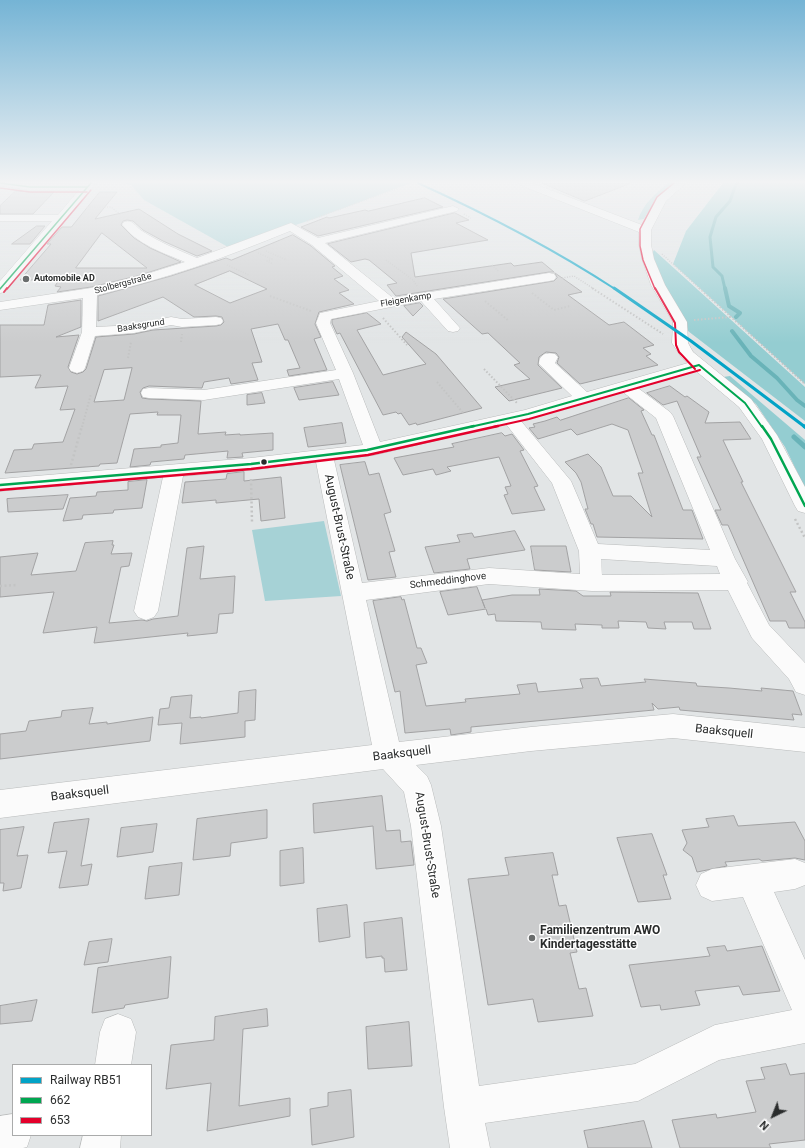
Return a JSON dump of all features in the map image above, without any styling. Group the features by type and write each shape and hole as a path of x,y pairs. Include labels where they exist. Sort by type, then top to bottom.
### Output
{"street":[{"path":"0,289 45,237"},
{"path":"143,237 165,249 196,262"},
{"name":"Stolbergstraße","path":"0,306 90,293 196,262 266,237"},
{"path":"308,237 389,302"},
{"path":"316,242 339,237"},
{"path":"645,237 648,259 658,285 680,322 680,344 687,355 745,403 771,439 805,506"},
{"name":"Fleigenkamp","path":"325,316 389,302 550,277"},
{"path":"77,368 89,332 90,293"},
{"path":"425,296 430,304 453,328"},
{"path":"325,316 323,323 345,373 374,449"},
{"name":"Baaksgrund","path":"89,332 134,329 170,321 182,323 216,321"},
{"path":"550,357 546,362 547,364 584,398"},
{"path":"2,489 66,479 251,464 374,449 519,416 699,365"},
{"path":"149,393 204,395 345,373"},
{"path":"625,386 664,416 724,559 737,582 760,631 798,672 805,684"},
{"path":"519,416 561,481 590,551 592,583"},
{"name":"August-Brust-Straße","path":"324,456 388,756 417,785 426,826 463,1107 470,1148"},
{"path":"146,611 174,471"},
{"path":"590,551 724,559"},
{"name":"Schmeddinghove","path":"353,593 489,576 592,583 737,582"},
{"name":"Baaksquell","path":"0,804 531,739 673,726 805,740"},
{"path":"712,885 795,874"},
{"path":"752,880 805,999"},
{"path":"463,1107 638,1082 715,1042 805,1025"},
{"path":"0,1135 12,1133"},
{"path":"100,1148 102,1136"}],"path":[{"path":"246,245 287,260"},
{"path":"246,245 272,259 267,261 273,264"},
{"path":"645,245 654,248 805,384"},
{"path":"211,257 248,275"},
{"path":"386,260 413,280 425,296"},
{"path":"550,277 559,278 574,276 680,344"},
{"path":"518,282 554,310 570,306"},
{"path":"471,289 509,321"},
{"path":"270,296 325,316"},
{"path":"372,306 407,345"},
{"path":"680,322 730,317"},
{"path":"484,369 519,416"},
{"path":"436,382 475,426"},
{"path":"66,479 92,394"},
{"path":"251,464 252,522"},
{"path":"0,586 17,584"}],"shaded area":[{"path":"209,237 260,237 228,247"},
{"path":"684,237 805,237 805,384 673,264"},
{"path":"654,250 805,387 805,421 688,331 684,318 671,299 651,255"},
{"path":"730,376 805,440 805,488 785,447 756,404 723,377"},
{"path":"324,521 341,596 265,601 252,530"}],"building":[{"path":"22,237 36,237 30,244 12,244"},
{"path":"54,237 99,237 76,268 147,268 107,237 133,237 150,248 181,262 137,276 91,287 57,292 61,287 55,286 59,280 20,280 51,244 47,244"},
{"path":"155,237 183,237 212,251 197,256"},
{"path":"289,237 296,237 311,246 335,266 332,267 343,276 334,279 349,290 339,293 354,304 319,312 315,324 321,337 314,339 327,370 289,376 287,370 300,368 288,340 285,340 278,324 251,329 262,362 252,363 258,380 231,384 229,378 204,382 202,388 149,386 143,388 140,392 142,398 201,401 198,434 226,432 225,435 273,433 273,450 242,453 243,457 227,458 228,451 185,455 184,459 151,462 150,465 130,467 134,449 161,447 161,445 178,443 181,415 157,415 158,412 130,414 117,463 100,464 99,466 5,473 14,450 32,449 34,444 63,442 75,409 60,410 68,386 35,388 41,375 0,377 0,325 44,325 48,305 81,300 81,327 56,337 79,335 68,367 71,372 77,374 86,369 96,337 134,334 153,330 221,325 224,322 222,317 194,317 163,297 98,321 98,296 171,276 226,258 231,260","holes":["230,271 267,289 230,303 195,285","132,368 124,400 94,402 104,370"]},
{"path":"358,237 482,237 488,240 411,253 415,277 511,263 514,266 542,262 554,272 396,296 387,285 397,283 369,260 365,259 351,262 328,244"},
{"path":"555,273 582,292 568,295 609,325 624,322 654,345 643,348 651,354 646,356 658,365 580,384 557,363 559,357 556,353 546,352 539,357 538,365 562,388 509,401 495,387 530,379 514,365 520,363 488,333 482,334 443,299 554,281 557,278"},
{"path":"420,303 423,306 413,316 404,306"},
{"path":"367,313 381,324 357,330 383,375 426,364 402,337 406,332 436,354 482,408 417,425 416,423 409,425 401,413 398,414 396,412 383,415 340,333 337,334 332,323 332,320"},
{"path":"333,382 339,395 299,400 294,388"},
{"path":"670,386 709,412 705,423 740,422 751,439 723,440 743,482 741,482 796,592 790,592 805,622 805,628 789,628 786,621 770,621 728,525 722,525 715,510 721,510 697,457 701,457 677,401 663,405 647,393"},
{"path":"262,393 265,403 247,405 247,395"},
{"path":"629,398 644,410 641,411 652,435 654,435 683,510 692,510 703,539 597,537 593,524 591,524 585,509 588,509 581,482 576,473 565,462 588,454 601,467 613,496 631,496 652,517 638,473 643,473 628,430 612,424 577,435 571,429 538,439 529,428 535,427 533,424 557,417 560,420"},
{"path":"342,423 346,443 308,447 304,428"},
{"path":"502,433 505,436 512,434 524,450 520,451 538,486 534,487 545,510 512,514 504,495 508,494 505,487 511,486 499,457 447,467 451,471 436,475 433,469 403,475 394,458 454,447 452,444"},
{"path":"365,462 369,475 379,473 391,512 384,514 395,551 389,552 396,577 368,580 340,465"},
{"path":"244,472 244,481 281,477 285,518 261,521 259,499 216,503 216,500 182,503 185,482 226,479 227,474"},
{"path":"147,480 142,508 114,510 113,513 83,515 82,519 63,521 70,498 96,496 97,492 128,490 128,482"},
{"path":"68,495 63,509 8,512 7,499"},
{"path":"515,531 525,550 467,559 470,569 434,573 425,547 460,542 457,535 472,533 474,537"},
{"path":"113,541 112,545 114,545 111,554 132,553 129,566 121,567 109,623 142,620 147,621 178,616 187,548 204,546 200,579 235,576 233,613 219,614 217,633 187,636 188,633 94,643 97,627 43,633 54,592 0,597 0,557 38,553 31,575 76,571 85,543"},
{"path":"531,546 566,546 571,572 535,570"},
{"path":"477,587 485,608 482,600 512,595 540,595 539,589 576,591 583,596 611,596 610,592 698,593 711,629 694,629 692,622 664,622 666,629 648,628 646,622 618,621 619,628 602,628 602,625 575,624 576,630 542,629 541,622 496,621 495,614 488,615 486,609 448,615 440,592"},
{"path":"401,597 402,600 404,599 417,648 421,648 427,663 416,665 426,706 466,702 465,699 520,694 517,685 536,683 538,692 583,688 580,679 598,678 601,686 646,682 644,679 696,683 697,686 762,691 761,688 793,691 802,715 792,714 794,720 680,710 679,707 658,709 652,703 654,710 471,727 471,732 451,735 450,729 405,733 400,691 395,692 373,601"},
{"path":"256,690 255,720 245,721 245,737 180,744 182,723 158,725 160,709 169,708 171,697 192,695 190,718 201,718 238,713 239,692"},
{"path":"93,708 89,724 107,722 107,724 153,717 150,741 0,759 0,734 26,731 29,721 61,717 62,711"},
{"path":"382,796 386,831 400,830 401,842 411,841 414,865 376,869 373,826 314,833 313,804"},
{"path":"267,810 267,838 231,843 230,856 193,860 197,819"},
{"path":"734,816 738,826 795,822 805,841 805,860 795,858 725,862 727,866 697,872 692,857 683,850 687,843 682,830 709,827 706,819"},
{"path":"89,819 81,866 92,864 88,885 59,888 67,851 48,853 54,823"},
{"path":"157,824 153,852 117,857 121,828"},
{"path":"24,827 17,856 28,855 21,888 3,891 4,883 0,883 0,830"},
{"path":"652,834 667,875 663,875 671,899 638,902 617,838"},
{"path":"303,848 304,883 280,886 280,851"},
{"name":"Familienzentrum AWO Kindertagesstätte","path":"553,853 558,875 552,875 559,906 566,905 577,952 570,953 579,989 586,988 593,1016 538,1022 533,999 488,1005 468,879 509,875 505,858"},
{"path":"182,863 179,895 145,899 149,867"},
{"path":"347,905 350,937 319,942 317,909"},
{"path":"402,918 407,970 385,972 384,958 382,958 382,956 366,958 364,923"},
{"path":"112,939 108,962 84,965 89,942"},
{"path":"725,946 727,951 762,946 780,991 743,995 739,986 695,991 700,1005 661,1010 660,1005 641,1007 629,965 710,956 707,948"},
{"path":"171,957 168,998 125,1005 124,1008 92,1013 98,968"},
{"path":"37,1000 32,1021 0,1024 0,1006"},
{"path":"267,1009 268,1026 243,1029 239,1106 290,1098 290,1116 207,1131 211,1083 166,1089 171,1045 214,1040 215,1017"},
{"path":"409,1022 412,1066 368,1069 366,1027"},
{"path":"786,1064 790,1075 805,1073 805,1140 769,1144 771,1148 680,1148 672,1120 716,1114 717,1118 756,1112 746,1081 765,1079 761,1068"},
{"path":"351,1090 354,1137 312,1145 310,1109 328,1106 328,1093"},
{"path":"644,1121 652,1148 588,1148 584,1131"}],"waterway":[{"path":"710,237 713,267 722,276 725,289"},
{"path":"725,288 729,306 740,313 736,317"},
{"path":"732,331 751,356 777,378 797,400 805,406"},
{"path":"794,437 805,447"}],"rail line":[{"name":"RB51","path":"528,237 602,281 662,320 805,427"}],"transit line":[{"name":"662","path":"0,289 45,237"},
{"name":"653","path":"4,292 51,237"},
{"name":"653","path":"640,237 643,260 654,287 675,323 676,345 679,352 695,369"},
{"name":"662","path":"699,365 745,403 771,439 805,506"},
{"name":"662","path":"0,485 251,464 367,450 528,414 699,365"},
{"name":"653","path":"0,490 251,469 368,455 529,419 700,370"}],"place":[{"name":"Automobile AD","path":"26,279"},
{"name":"Familienzentrum AWO Kindertagesstätte","path":"532,938"}]}
